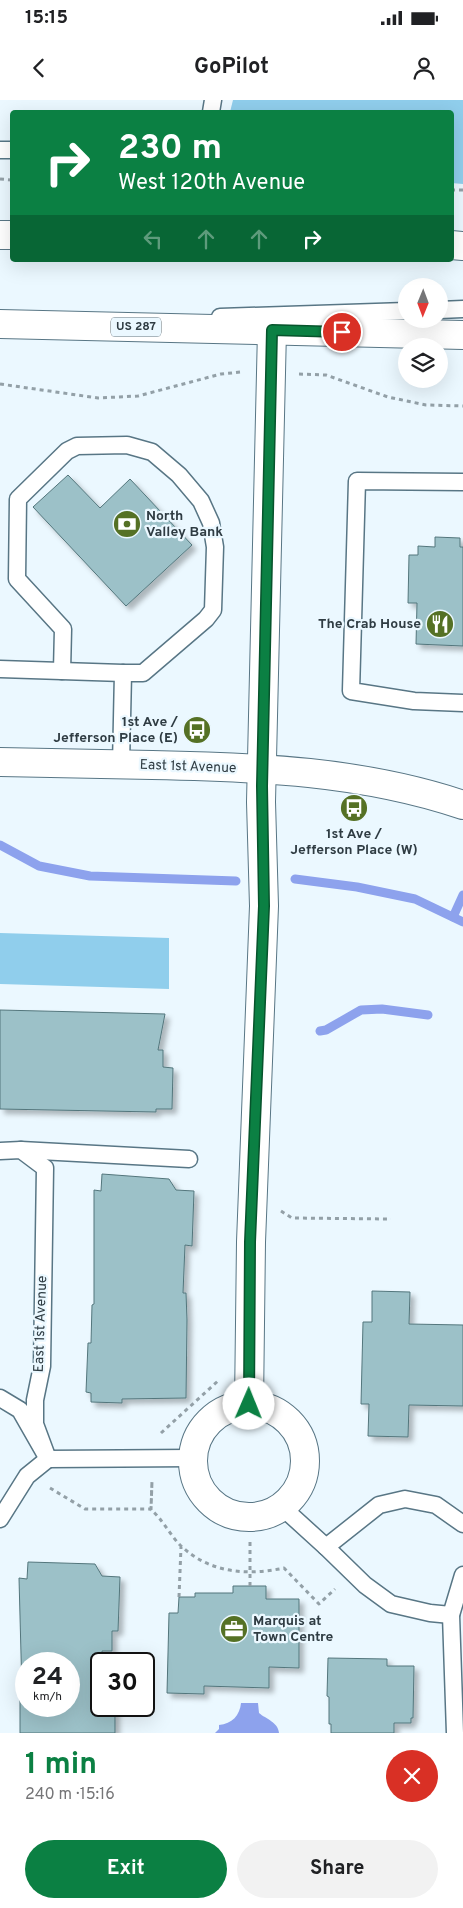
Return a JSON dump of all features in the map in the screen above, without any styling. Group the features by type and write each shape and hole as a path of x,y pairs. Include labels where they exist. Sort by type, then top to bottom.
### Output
{"street":[{"name":"US 287","path":"0,324 463,335"},
{"path":"249,1404 250,1242 264,906 262,769 272,330"},
{"name":"East 1st Avenue","path":"0,762 212,766 317,773 392,785 463,805"},
{"path":"249,1404 276,1413 290,1424 300,1440 304,1458 303,1476 295,1493 282,1506 266,1514 248,1517 231,1514 215,1506 202,1493 195,1477 193,1458 197,1440 207,1424 222,1412 249,1404"}],"lane":[{"path":"448,310 463,309"},
{"path":"0,324 398,311"},
{"path":"0,669 143,674 206,619 213,610 215,547 211,523 201,501 180,475 152,452 127,445 77,446 67,451 18,499 17,579 63,629 62,671"},
{"path":"463,482 357,481 351,691 414,701 463,703"},
{"path":"122,765 123,673"},
{"path":"0,1151 21,1150 189,1159"},
{"name":"East 1st Avenue","path":"21,1150 45,1168 42,1366 35,1400 36,1424 48,1459"},
{"path":"0,1398 20,1410 48,1459"},
{"path":"0,1519 27,1476 48,1459 193,1458"},
{"path":"326,1547 379,1505 405,1499 436,1505 463,1524"},
{"path":"282,1506 365,1585 391,1604 430,1613 451,1615"},
{"path":"455,1733 451,1615 463,1575"}],"path":[{"path":"0,384 98,398 138,396 221,374 271,371 326,375 388,397 426,405 463,406"},
{"path":"279,1209 292,1218 391,1219"},
{"path":"49,1487 85,1509 151,1509 151,1500 151,1490 152,1481 151,1510 181,1546 205,1562 223,1570 240,1573 263,1573 284,1568 319,1604 351,1572"},
{"path":"250,1542 250,1586"},
{"path":"179,1597 181,1546"}],"shaded area":[{"path":"233,100 463,100 463,184 454,183 454,110 230,110"},
{"path":"0,933 169,938 169,989 0,984"}],"water":[{"path":"241,1703 258,1703 259,1713 274,1723 279,1733 215,1733 219,1729 219,1725 228,1723 234,1718 239,1711"}],"building":[{"name":"North Valley Bank","path":"68,475 100,508 130,479 192,545 126,606 33,507"},
{"name":"The Crab House","path":"435,537 460,538 460,547 463,547 463,646 416,644 417,603 408,603 409,555 418,555 418,546 435,547"},
{"path":"0,1010 165,1014 158,1050 163,1050 163,1067 173,1068 172,1109 156,1109 156,1112 0,1109"},
{"path":"102,1174 169,1179 176,1190 194,1191 192,1246 185,1245 183,1293 186,1293 187,1320 186,1398 122,1399 122,1403 91,1402 91,1393 86,1392 88,1343 91,1343 92,1305 94,1304 94,1190 101,1191"},
{"path":"372,1291 410,1292 409,1324 463,1325 463,1406 409,1405 408,1437 368,1436 369,1404 361,1404 363,1322 372,1322"},
{"path":"28,1562 95,1564 102,1576 120,1577 118,1631 112,1631 112,1651 90,1652 90,1717 115,1717 115,1733 20,1733 20,1717 80,1717 80,1652 21,1652 19,1578 27,1579"},
{"name":"Marquis at Town Centre","path":"233,1586 266,1586 266,1599 299,1599 299,1668 269,1667 269,1688 204,1686 204,1694 167,1693 169,1613 178,1613 179,1597 195,1597 195,1593 233,1593"},
{"path":"328,1658 387,1659 387,1666 414,1666 413,1718 411,1718 411,1723 394,1723 394,1733 331,1733 329,1697 327,1696"}],"waterway":[{"path":"0,845 39,866 90,876 236,881"},
{"path":"295,879 357,887 415,899 463,922"},
{"path":"453,917 463,895"},
{"path":"320,1031 326,1030 361,1010 382,1009 428,1015"}],"place":[{"name":"North Valley Bank","path":"127,524"},
{"name":"The Crab House","path":"440,624"},
{"name":"1st Ave / Jefferson Place (E)","path":"197,730"},
{"name":"1st Ave / Jefferson Place (W)","path":"354,808"},
{"name":"Marquis at Town Centre","path":"234,1629"}],"route":[{"path":"249,1404 250,1242 264,906 261,802 272,330 342,332"}]}
